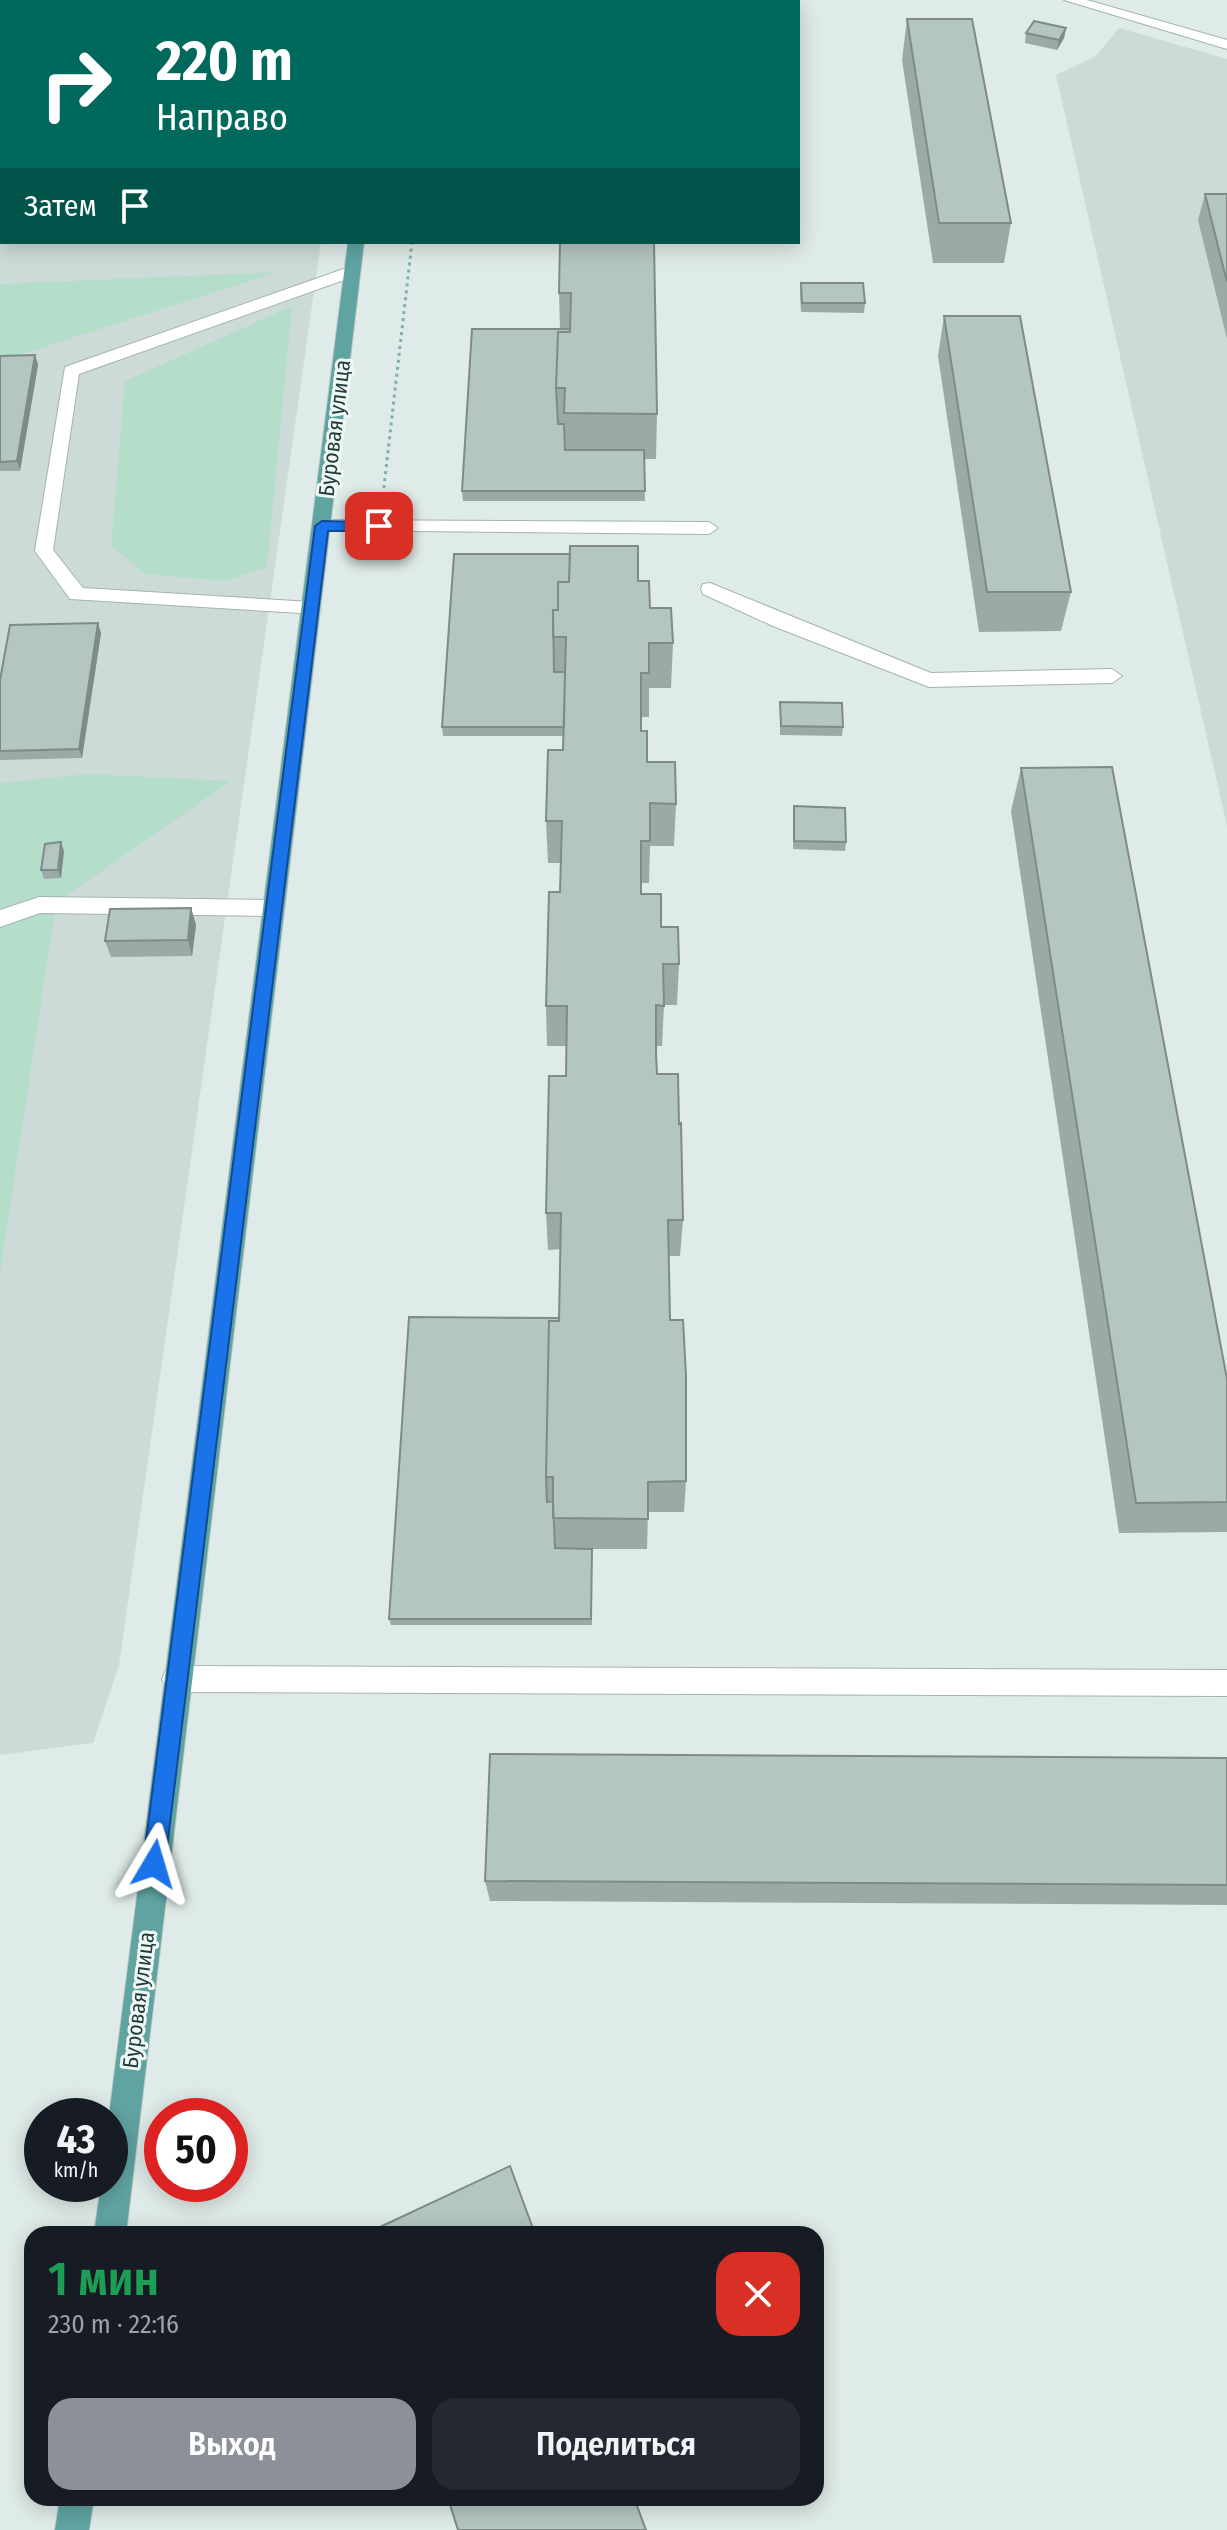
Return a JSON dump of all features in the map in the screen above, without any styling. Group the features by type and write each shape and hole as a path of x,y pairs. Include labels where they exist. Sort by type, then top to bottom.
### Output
{"main road":[{"name":"Буровая улица","path":"111,2226 176,1679 356,244"},
{"path":"72,2530 76,2506"}],"street":[{"path":"1071,0 1227,45"},
{"path":"311,609 77,594 44,551 71,371 352,271"},
{"path":"322,526 709,528"},
{"path":"710,589 780,621 929,680 1112,676"},
{"path":"0,919 39,905 273,908"},
{"path":"176,1679 1227,1683"}],"path":[{"path":"379,526 412,244"}],"shaded area":[{"path":"1119,28 1227,59 1227,826 1056,75 1096,56"},
{"path":"0,244 321,244 119,1665 93,1743 0,1755"}],"green space":[{"path":"278,272 0,361 0,284"},
{"path":"292,306 267,567 226,581 145,574 111,546 125,381"},
{"path":"87,774 231,781 56,903 0,1274 0,783"}],"building":[{"path":"907,19 972,19 1011,223 939,223"},
{"path":"1034,21 1066,28 1059,40 1026,33"},
{"path":"1205,194 1227,194 1227,282"},
{"path":"560,244 654,244 657,414 564,413 565,388 556,388 558,332 570,332 571,293 559,293"},
{"path":"801,283 863,283 865,303 802,303"},
{"path":"944,316 1020,316 1071,592 987,592"},
{"path":"472,329 570,329 570,332 558,332 558,424 564,424 565,450 644,450 645,491 462,491"},
{"path":"35,355 17,461 0,462 0,356"},
{"path":"570,546 638,546 638,581 649,581 650,608 671,608 673,643 649,643 649,673 641,673 641,731 647,731 647,762 675,762 676,804 650,803 650,841 641,841 641,894 661,894 661,927 678,927 679,964 663,964 664,1006 656,1005 656,1053 657,1074 678,1074 683,1220 668,1220 670,1320 683,1320 686,1481 648,1482 648,1519 553,1518 553,1477 546,1477 549,1321 559,1321 561,1213 546,1213 549,1076 566,1076 567,1006 546,1006 549,892 560,892 562,821 546,821 548,750 563,750 566,637 553,637 553,610 558,610 558,582 569,582"},
{"path":"454,554 570,554 569,582 558,582 558,610 553,610 554,672 565,672 564,727 442,727"},
{"path":"98,623 79,749 0,751 0,680 10,625"},
{"path":"780,702 842,703 843,727 781,726"},
{"path":"1112,767 1227,1379 1227,1502 1136,1503 1021,768"},
{"path":"794,806 845,808 846,842 794,841"},
{"path":"61,842 58,870 41,870 45,844"},
{"path":"191,908 188,940 105,941 110,909"},
{"path":"409,1317 559,1318 559,1321 549,1321 547,1502 553,1501 555,1548 592,1549 591,1619 389,1619"},
{"path":"490,1754 1227,1758 1227,1885 485,1881"},
{"path":"510,2166 532,2226 382,2226"},
{"path":"450,2506 637,2506 646,2530 458,2530"}],"route":[{"path":"154,1864 287,785 322,526 379,526"}]}
